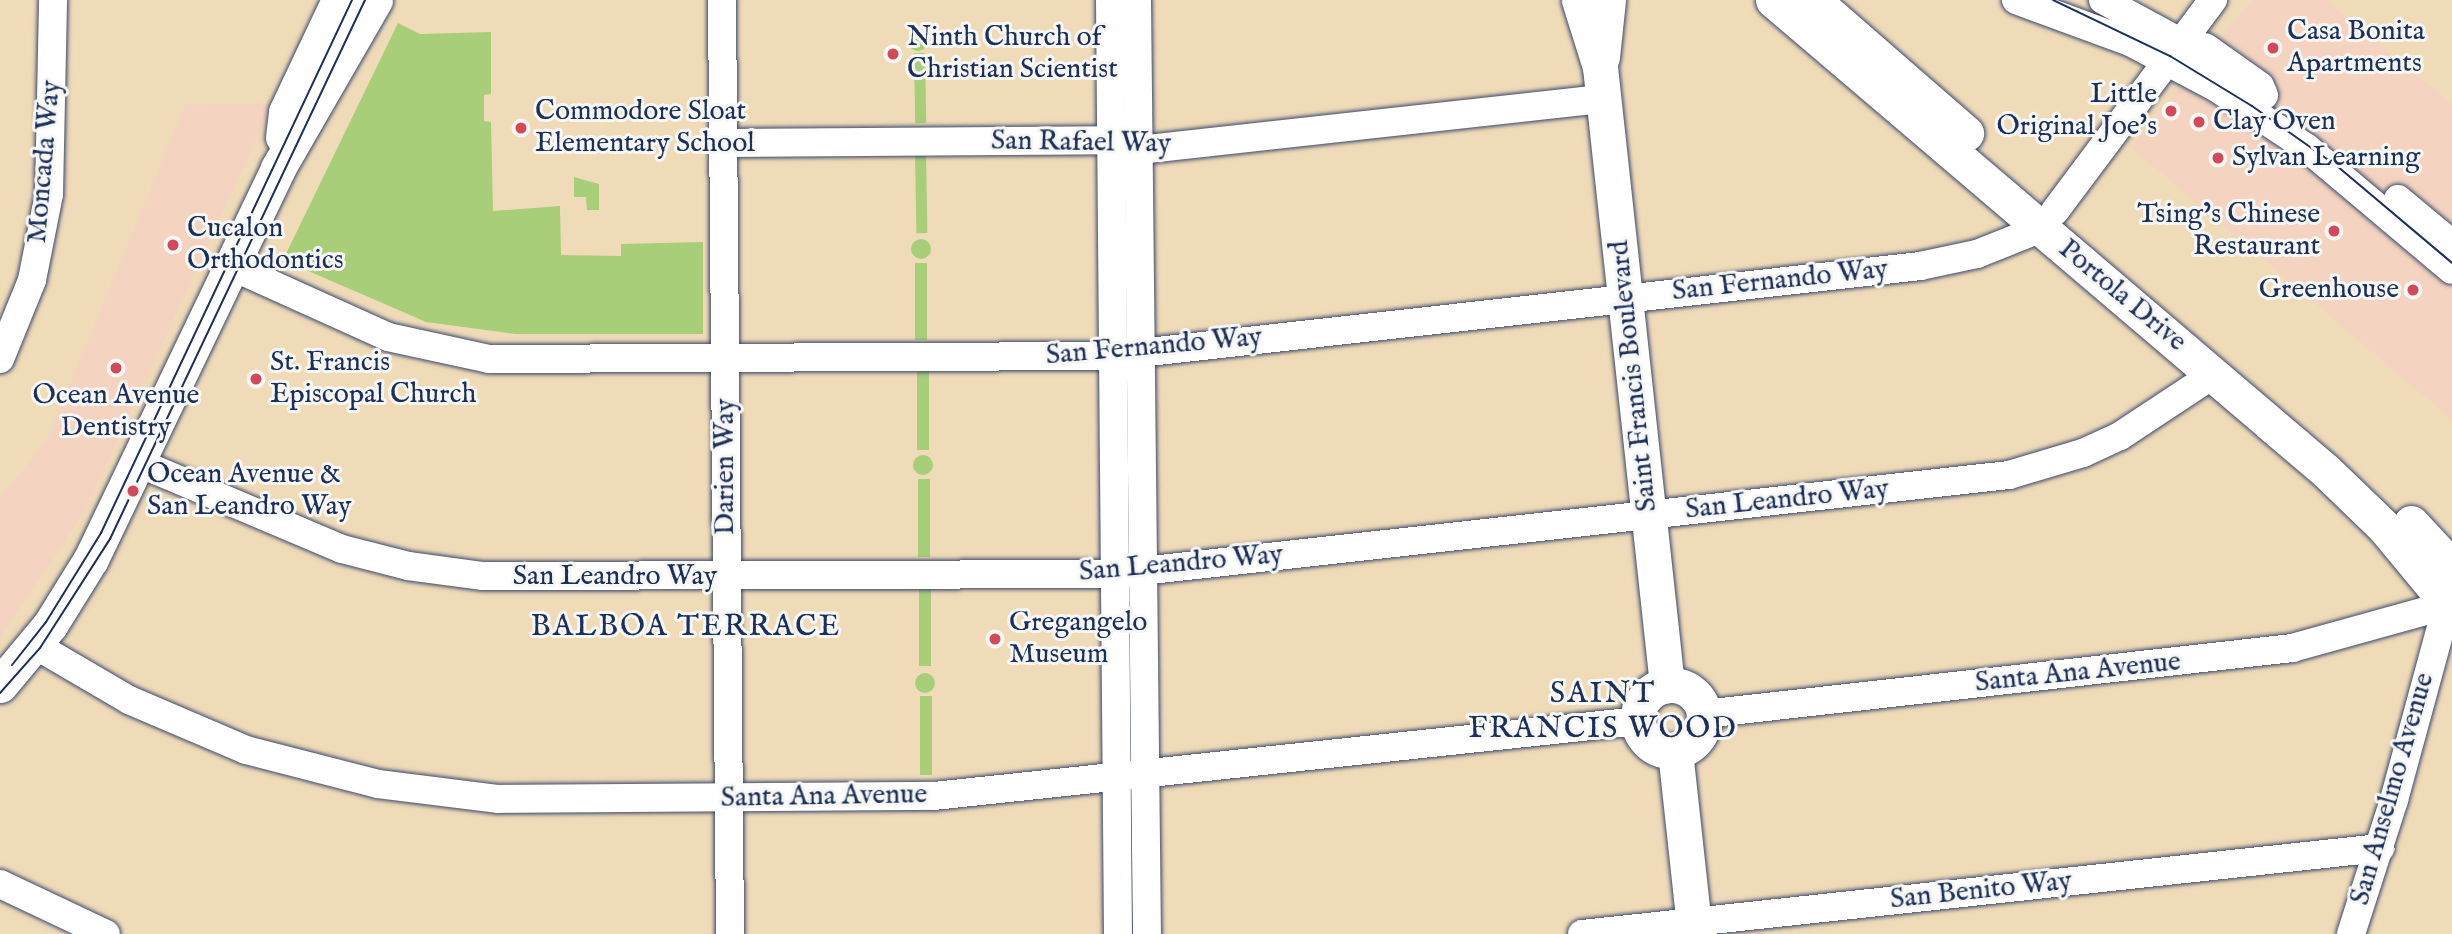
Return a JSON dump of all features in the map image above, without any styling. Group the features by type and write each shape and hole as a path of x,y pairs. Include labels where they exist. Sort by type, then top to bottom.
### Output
{"main road":[{"path":"278,168 286,112 339,0"},
{"path":"0,685 35,645 63,606 139,463 131,435 155,383 210,278 231,266 278,168 375,0"},
{"name":"Saint Francis Boulevard","path":"1579,0 1602,83 1667,685"},
{"name":"Saint Francis Boulevard","path":"1602,83 1608,0"},
{"name":"Portola Drive","path":"1773,0 2337,454 2452,567"},
{"name":"Portola Drive","path":"1815,1 2214,374 2357,499 2415,561 2450,604"},
{"path":"1667,685 1692,691 1704,714 1697,738 1675,751 1650,743 1638,721 1646,697 1667,685"},
{"path":"1675,751 1694,928"}],"street":[{"name":"Moncada Way","path":"0,359 32,280 49,194 53,0"},
{"name":"Darien Way","path":"722,0 730,934"},
{"path":"1110,0 1118,934"},
{"path":"1137,0 1147,934"},
{"path":"2016,0 2194,57 2255,95 2264,95 2323,136 2452,244"},
{"path":"2103,0 2306,148 2452,270"},
{"path":"2048,219 2213,0"},
{"name":"San Rafael Way","path":"724,143 1111,140 1139,150 1602,83"},
{"name":"San Fernando Way","path":"231,266 377,333 455,354 525,362 1113,356 1920,266 1977,254 2048,219"},
{"name":"San Leandro Way","path":"139,463 306,537 408,566 516,578 1115,574 2021,472 2120,436 2214,374"},
{"name":"Santa Ana Avenue","path":"1704,714 2292,648 2450,604"},
{"name":"San Anselmo Avenue","path":"2351,934 2380,848 2450,604"},
{"name":"Santa Ana Avenue","path":"35,645 95,683 167,718 247,750 328,774 499,799 934,796 1638,721"},
{"name":"San Benito Way","path":"1582,934 1694,928 2380,848"},
{"path":"0,884 106,934"}],"shaded area":[{"path":"2252,0 2326,0 2452,104 2452,420 2131,147"},
{"path":"273,103 85,511 0,638 0,498 47,440 185,105"}],"green space":[{"path":"398,23 420,34 491,32 491,94 484,95 484,121 491,122 493,211 560,206 561,255 621,256 621,244 703,242 703,334 515,334 426,322 283,260"},
{"path":"918,31 925,34 928,41 925,48 918,51 911,48 908,41 911,34"},
{"path":"914,53 925,53 926,123 915,123"},
{"path":"915,153 926,153 927,233 916,233"},
{"path":"574,177 599,184 599,210 587,210 586,197 574,197"},
{"path":"921,239 928,242 931,249 928,256 921,259 914,256 911,249 914,242"},
{"path":"915,263 927,263 927,340 915,340"},
{"path":"917,371 929,371 929,450 917,450"},
{"path":"923,455 930,458 933,465 930,472 923,475 916,472 913,465 916,458"},
{"path":"918,479 930,479 930,557 918,557"},
{"path":"919,588 931,588 931,666 919,666"},
{"path":"925,673 932,676 935,683 932,690 925,693 918,690 915,683 918,676"},
{"path":"920,696 932,696 932,775 920,775"}],"tram line":[{"path":"12,665 46,622 101,533 352,0"},
{"path":"0,693 40,648 110,539 365,0"},
{"path":"2053,0 2170,56 2252,106 2337,166 2452,263"}],"place":[{"name":"Casa Bonita Apartments","path":"2273,48"},
{"name":"Ninth Church of Christian Scientist","path":"893,54"},
{"name":"Little Original Joe's","path":"2171,111"},
{"name":"Clay Oven","path":"2199,122"},
{"name":"Commodore Sloat Elementary School","path":"521,128"},
{"name":"Sylvan Learning","path":"2218,158"},
{"name":"Tsing’s Chinese Restaurant","path":"2334,231"},
{"name":"Cucalon Orthodontics","path":"173,245"},
{"name":"Greenhouse","path":"2413,290"},
{"name":"Ocean Avenue Dentistry","path":"116,368"},
{"name":"St. Francis Episcopal Church","path":"256,379"},
{"name":"Ocean Avenue & San Leandro Way","path":"133,491"},
{"name":"Gregangelo Museum","path":"995,639"}],"district":[{"name":"BALBOA TERRACE","path":"686,627"},
{"name":"SAINT FRANCIS WOOD","path":"1603,711"}]}
